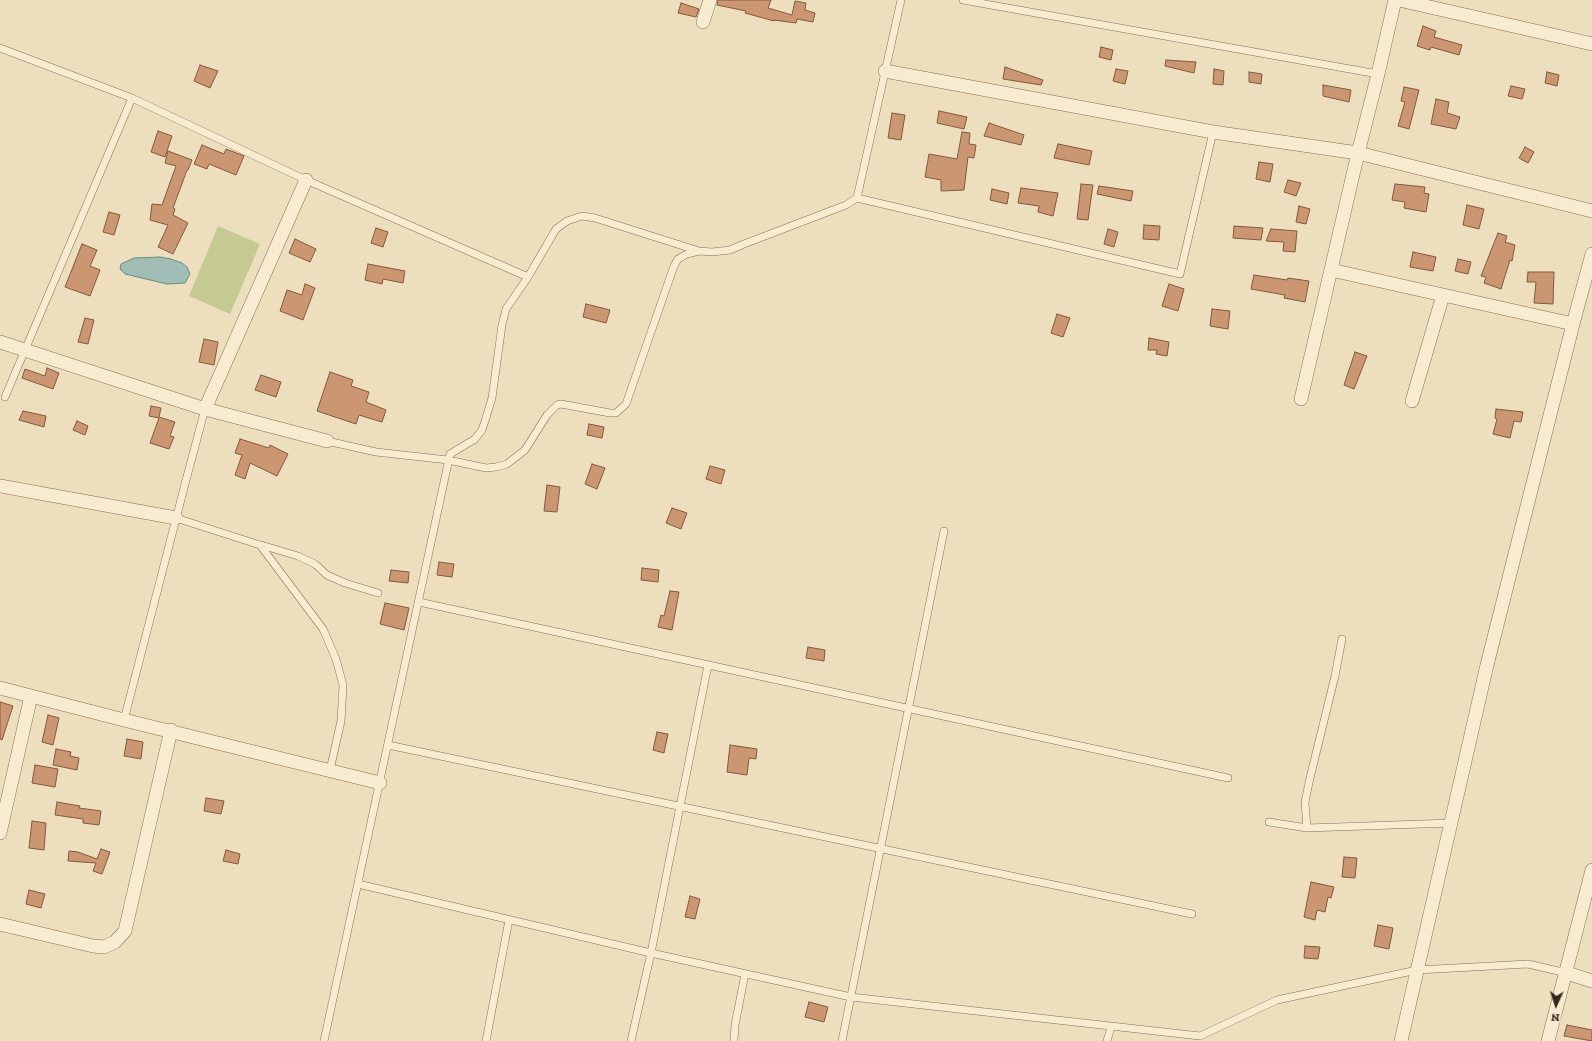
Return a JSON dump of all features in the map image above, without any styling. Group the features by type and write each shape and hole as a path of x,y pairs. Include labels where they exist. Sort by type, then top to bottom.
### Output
{"street":[{"path":"703,22 710,0"},
{"path":"1302,399 1358,153 1395,0"},
{"path":"1399,0 1592,44"},
{"path":"885,71 1213,132 1358,153 1592,211"},
{"path":"205,409 306,180"},
{"path":"1401,1041 1487,665 1592,254"},
{"path":"1331,270 1573,324"},
{"path":"1412,401 1443,295"},
{"path":"0,342 205,409 327,441"},
{"path":"0,486 176,518"},
{"path":"0,688 124,720 171,730 383,783"},
{"path":"0,833 31,696"},
{"path":"0,924 93,946 104,947 115,942 125,931 171,730"},
{"path":"1548,1041 1567,973 1592,870"},
{"path":"1567,973 1592,981"}],"lane":[{"path":"324,1041 358,884 383,783 388,745 448,460 450,454 475,439 482,430 492,398 502,325 506,309 528,277 556,229 567,221 582,216 595,218 699,251 712,252 730,250 846,205 857,198 901,0"},
{"path":"963,0 1378,74"},
{"path":"0,48 132,98 306,180 528,277"},
{"path":"5,397 26,351 132,98"},
{"path":"857,198 1180,274 1213,132"},
{"path":"327,441 376,452 448,460 486,468 507,464 525,450 547,415 556,405 562,404 610,414 616,413 626,404 674,266 678,260 687,254 699,251"},
{"path":"124,720 205,409"},
{"path":"176,518 298,556 316,564 326,575 345,583 378,592"},
{"path":"842,1041 944,531"},
{"path":"260,545 323,630 336,659 343,684 341,722 330,770"},
{"path":"418,602 1228,778"},
{"path":"1307,828 1305,802 1335,676 1342,639"},
{"path":"631,1041 651,953 708,665"},
{"path":"388,745 1192,914"},
{"path":"1269,822 1307,828 1451,823"},
{"path":"358,884 651,953 851,997 1200,1036 1277,1000 1417,970 1528,964 1567,973"},
{"path":"486,1041 509,920"},
{"path":"734,1041 735,1026 746,974"},
{"path":"1108,1041 1110,1027"}],"green space":[{"path":"218,226 260,244 230,314 189,296"}],"water":[{"path":"160,257 182,263 187,267 190,274 185,283 167,284 125,274 120,269 121,264 134,258"}],"building":[{"path":"718,0 771,0 768,8 792,15 795,1 806,3 805,10 815,13 813,22 797,19 796,23 774,21 745,13 746,11 717,5"},
{"path":"681,3 699,9 696,17 678,13"},
{"path":"1423,26 1436,31 1434,37 1462,45 1459,55 1431,47 1430,50 1417,46"},
{"path":"1101,47 1113,50 1111,60 1099,57"},
{"path":"1166,60 1196,62 1194,73 1165,66"},
{"path":"200,65 218,71 210,88 194,81"},
{"path":"1005,67 1043,80 1041,85 1003,79"},
{"path":"1116,69 1128,71 1125,84 1113,81"},
{"path":"1214,69 1224,71 1223,85 1213,84"},
{"path":"1249,72 1262,74 1261,84 1249,82"},
{"path":"1547,72 1559,75 1557,86 1545,83"},
{"path":"1323,85 1351,90 1349,102 1323,96"},
{"path":"1511,86 1525,89 1522,99 1508,96"},
{"path":"1404,87 1419,90 1409,129 1398,126 1405,102 1401,101"},
{"path":"1436,99 1449,102 1447,113 1460,117 1456,129 1431,124"},
{"path":"939,111 967,117 964,129 937,123"},
{"path":"892,113 905,115 901,140 888,138"},
{"path":"989,123 1024,135 1021,145 984,136"},
{"path":"158,131 172,136 165,157 151,152"},
{"path":"962,132 970,133 969,144 976,145 974,158 968,157 964,190 941,191 941,180 925,177 929,154 957,159"},
{"path":"1058,144 1092,151 1089,165 1054,158"},
{"path":"202,145 224,154 226,149 244,156 236,175 209,164 207,169 194,164"},
{"path":"1525,147 1534,152 1528,163 1519,158"},
{"path":"168,151 192,160 173,208 175,209 173,215 188,223 173,254 158,247 168,225 150,220 152,204 162,205 176,166 165,163"},
{"path":"1259,162 1273,164 1270,182 1256,179"},
{"path":"1288,180 1301,183 1296,196 1284,192"},
{"path":"1081,184 1093,185 1088,220 1077,219"},
{"path":"1395,184 1425,187 1424,193 1429,194 1426,212 1404,208 1405,202 1392,200"},
{"path":"1099,186 1133,191 1131,201 1097,194"},
{"path":"1021,188 1058,193 1053,216 1038,212 1039,206 1018,203"},
{"path":"992,189 1009,193 1007,204 990,200"},
{"path":"1467,205 1484,209 1479,229 1463,225"},
{"path":"1299,206 1310,209 1306,224 1296,222"},
{"path":"109,212 120,215 114,235 103,232"},
{"path":"1144,225 1160,226 1159,240 1143,239"},
{"path":"1234,226 1263,228 1261,240 1233,238"},
{"path":"376,228 388,232 383,247 371,243"},
{"path":"1108,229 1118,232 1114,247 1104,244"},
{"path":"1271,229 1297,231 1295,252 1283,251 1284,242 1266,241"},
{"path":"1498,233 1507,236 1505,242 1515,245 1512,261 1510,260 1501,289 1484,283 1486,277 1481,276"},
{"path":"295,239 316,249 310,262 289,253"},
{"path":"82,244 97,250 90,266 100,270 90,296 65,287"},
{"path":"1413,252 1436,257 1433,271 1410,267"},
{"path":"1458,259 1471,262 1468,274 1455,271"},
{"path":"368,264 405,271 403,283 383,279 382,284 365,280"},
{"path":"1528,272 1554,272 1553,304 1534,303 1536,282 1527,282"},
{"path":"1254,275 1287,280 1288,278 1309,281 1305,302 1284,298 1285,295 1251,289"},
{"path":"305,284 315,288 303,320 280,311 287,290 302,295"},
{"path":"1169,284 1184,289 1178,311 1162,306"},
{"path":"586,304 610,310 606,323 583,317"},
{"path":"1212,309 1230,311 1228,329 1210,326"},
{"path":"1057,314 1070,318 1063,337 1051,333"},
{"path":"85,318 94,320 88,344 78,342"},
{"path":"1149,338 1169,342 1167,356 1156,354 1157,350 1148,350"},
{"path":"204,339 218,342 214,365 199,362"},
{"path":"1355,352 1367,356 1354,389 1344,385"},
{"path":"47,368 59,373 53,389 22,378 25,369 45,376"},
{"path":"330,372 353,380 351,386 369,392 366,402 386,410 382,422 359,415 356,424 317,411"},
{"path":"261,375 281,382 276,397 255,390"},
{"path":"151,406 161,408 159,417 175,422 170,436 174,437 169,449 150,443 159,418 149,416"},
{"path":"1496,409 1523,412 1521,422 1514,421 1510,438 1493,434 1497,419 1495,418"},
{"path":"23,411 46,416 44,427 19,420"},
{"path":"77,421 88,426 85,435 73,430"},
{"path":"589,424 604,427 602,438 587,435"},
{"path":"240,439 269,448 270,445 288,454 277,476 250,463 245,479 235,475 242,455 235,453"},
{"path":"592,464 605,468 597,489 585,484"},
{"path":"710,466 725,470 721,484 706,479"},
{"path":"547,485 560,487 557,512 544,511"},
{"path":"672,508 687,513 681,529 666,523"},
{"path":"439,562 454,564 452,577 437,575"},
{"path":"642,568 659,570 658,582 641,580"},
{"path":"391,570 409,572 408,583 389,581"},
{"path":"670,591 679,592 672,630 658,627 661,615 664,616"},
{"path":"385,603 409,608 404,630 380,624"},
{"path":"808,647 825,650 824,661 806,658"},
{"path":"0,702 13,706 2,740 0,739"},
{"path":"48,715 59,718 53,745 42,742"},
{"path":"657,732 668,734 664,753 653,750"},
{"path":"127,739 143,742 141,759 124,756"},
{"path":"730,745 757,749 756,759 749,758 747,775 727,772"},
{"path":"56,749 71,752 70,756 79,758 77,770 53,765"},
{"path":"35,765 58,769 55,787 32,783"},
{"path":"206,798 224,801 221,814 204,811"},
{"path":"57,802 80,806 79,808 101,811 99,825 83,823 83,819 55,815"},
{"path":"32,821 46,823 44,850 29,848"},
{"path":"101,849 110,852 102,874 93,871 96,863 68,861 69,851 78,852 97,859"},
{"path":"226,850 240,854 238,864 223,861"},
{"path":"1344,857 1357,858 1355,878 1342,877"},
{"path":"1311,882 1334,887 1331,898 1328,897 1325,912 1317,910 1315,920 1304,917"},
{"path":"29,890 45,894 41,908 26,904"},
{"path":"690,896 700,899 695,919 685,917"},
{"path":"1378,925 1393,928 1389,949 1374,946"},
{"path":"1305,946 1320,947 1318,959 1304,958"},
{"path":"809,1002 828,1007 824,1022 805,1017"},
{"path":"1567,1025 1592,1030 1592,1041 1564,1036"}]}
